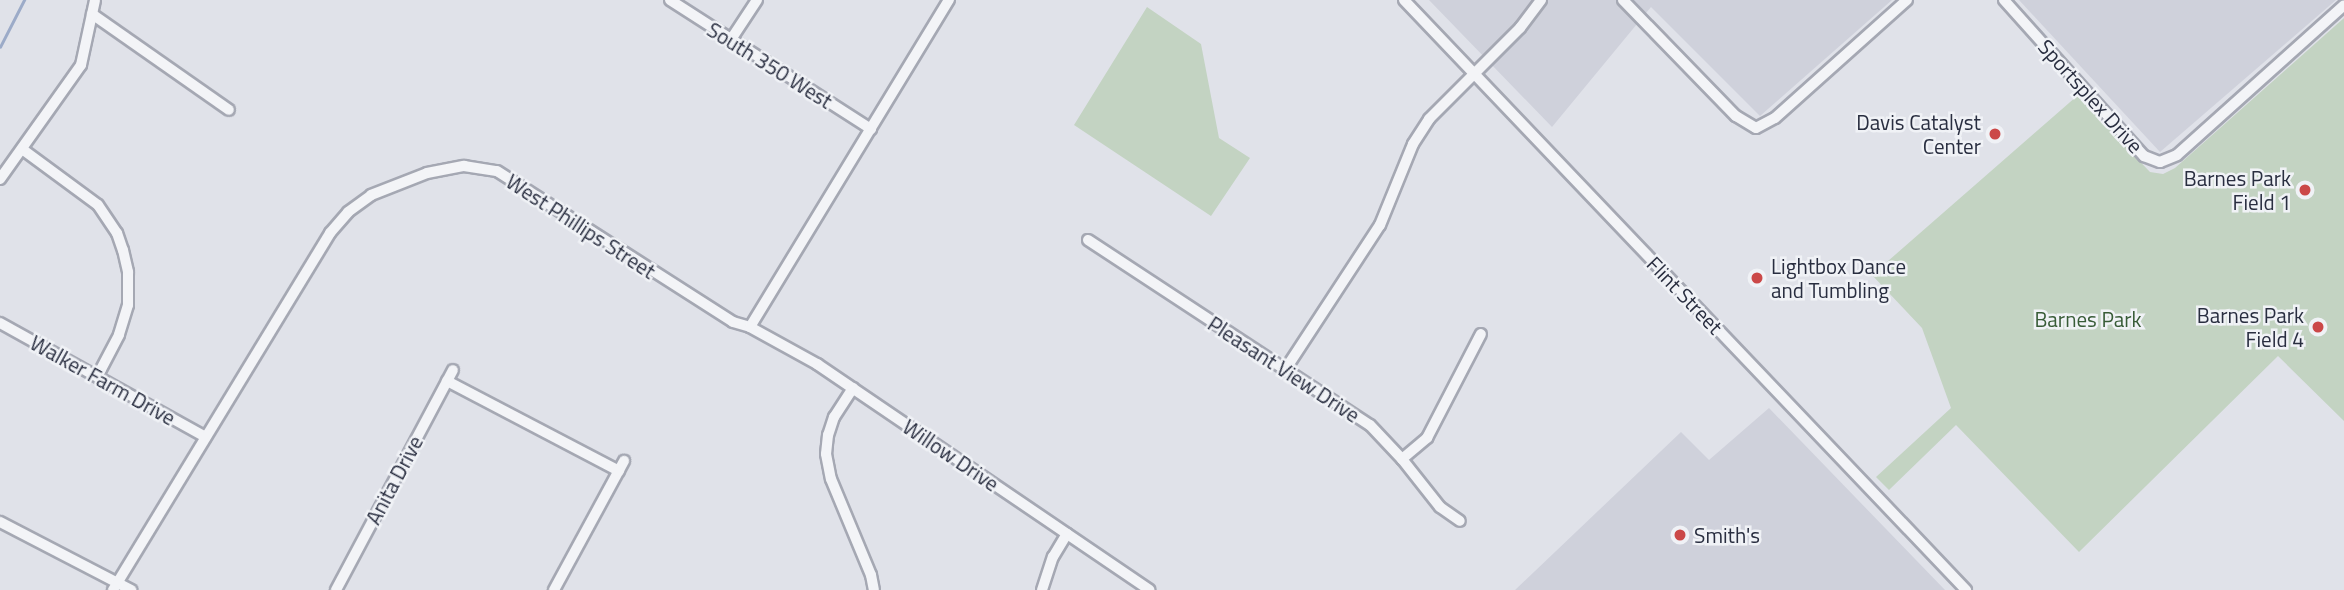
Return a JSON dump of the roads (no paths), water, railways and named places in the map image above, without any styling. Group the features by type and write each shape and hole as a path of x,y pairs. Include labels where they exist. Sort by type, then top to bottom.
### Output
{"street":[{"path":"0,179 69,84 84,55 95,0"},
{"name":"South 350 West","path":"670,0 871,129"},
{"path":"730,41 757,0"},
{"path":"750,327 949,0"},
{"name":"Flint Street","path":"1404,0 1966,590"},
{"path":"1285,370 1381,225 1413,144 1423,127 1472,72 1520,28 1541,0"},
{"path":"1623,0 1736,116 1756,128 1776,118 1906,0"},
{"name":"Sportsplex Drive","path":"2004,0 2144,156 2160,162 2177,155 2344,5"},
{"path":"92,14 229,110"},
{"path":"22,149 98,205 117,233 123,250 128,272 128,305 119,335 98,375"},
{"name":"West Phillips Street","path":"116,586 336,226 348,212 371,195 427,173 464,166 497,171 733,322 750,327"},
{"name":"Pleasant View Drive","path":"1088,240 1370,425 1402,459 1440,507 1460,521"},
{"name":"Walker Farm Drive","path":"0,323 206,437"},
{"name":"Willow Drive","path":"750,327 817,364 1149,590"},
{"path":"1402,459 1427,438 1481,334"},
{"name":"Anita Drive","path":"336,590 450,375 504,411 622,466 554,590"},
{"path":"853,388 834,417 826,454 831,479 871,575 874,590"},
{"path":"0,522 116,586 131,590"},
{"path":"1042,590 1053,557 1067,534"}],"waterway":[{"path":"0,47 24,0"}],"place":[{"name":"Davis Catalyst Center","path":"1995,134"},
{"name":"Barnes Park Field 1","path":"2305,190"},
{"name":"Lightbox Dance and Tumbling","path":"1757,278"},
{"name":"Barnes Park Field 4","path":"2318,327"},
{"name":"Smith's","path":"1680,535"}],"park label":[{"name":"Barnes Park","path":"2088,319"}]}
